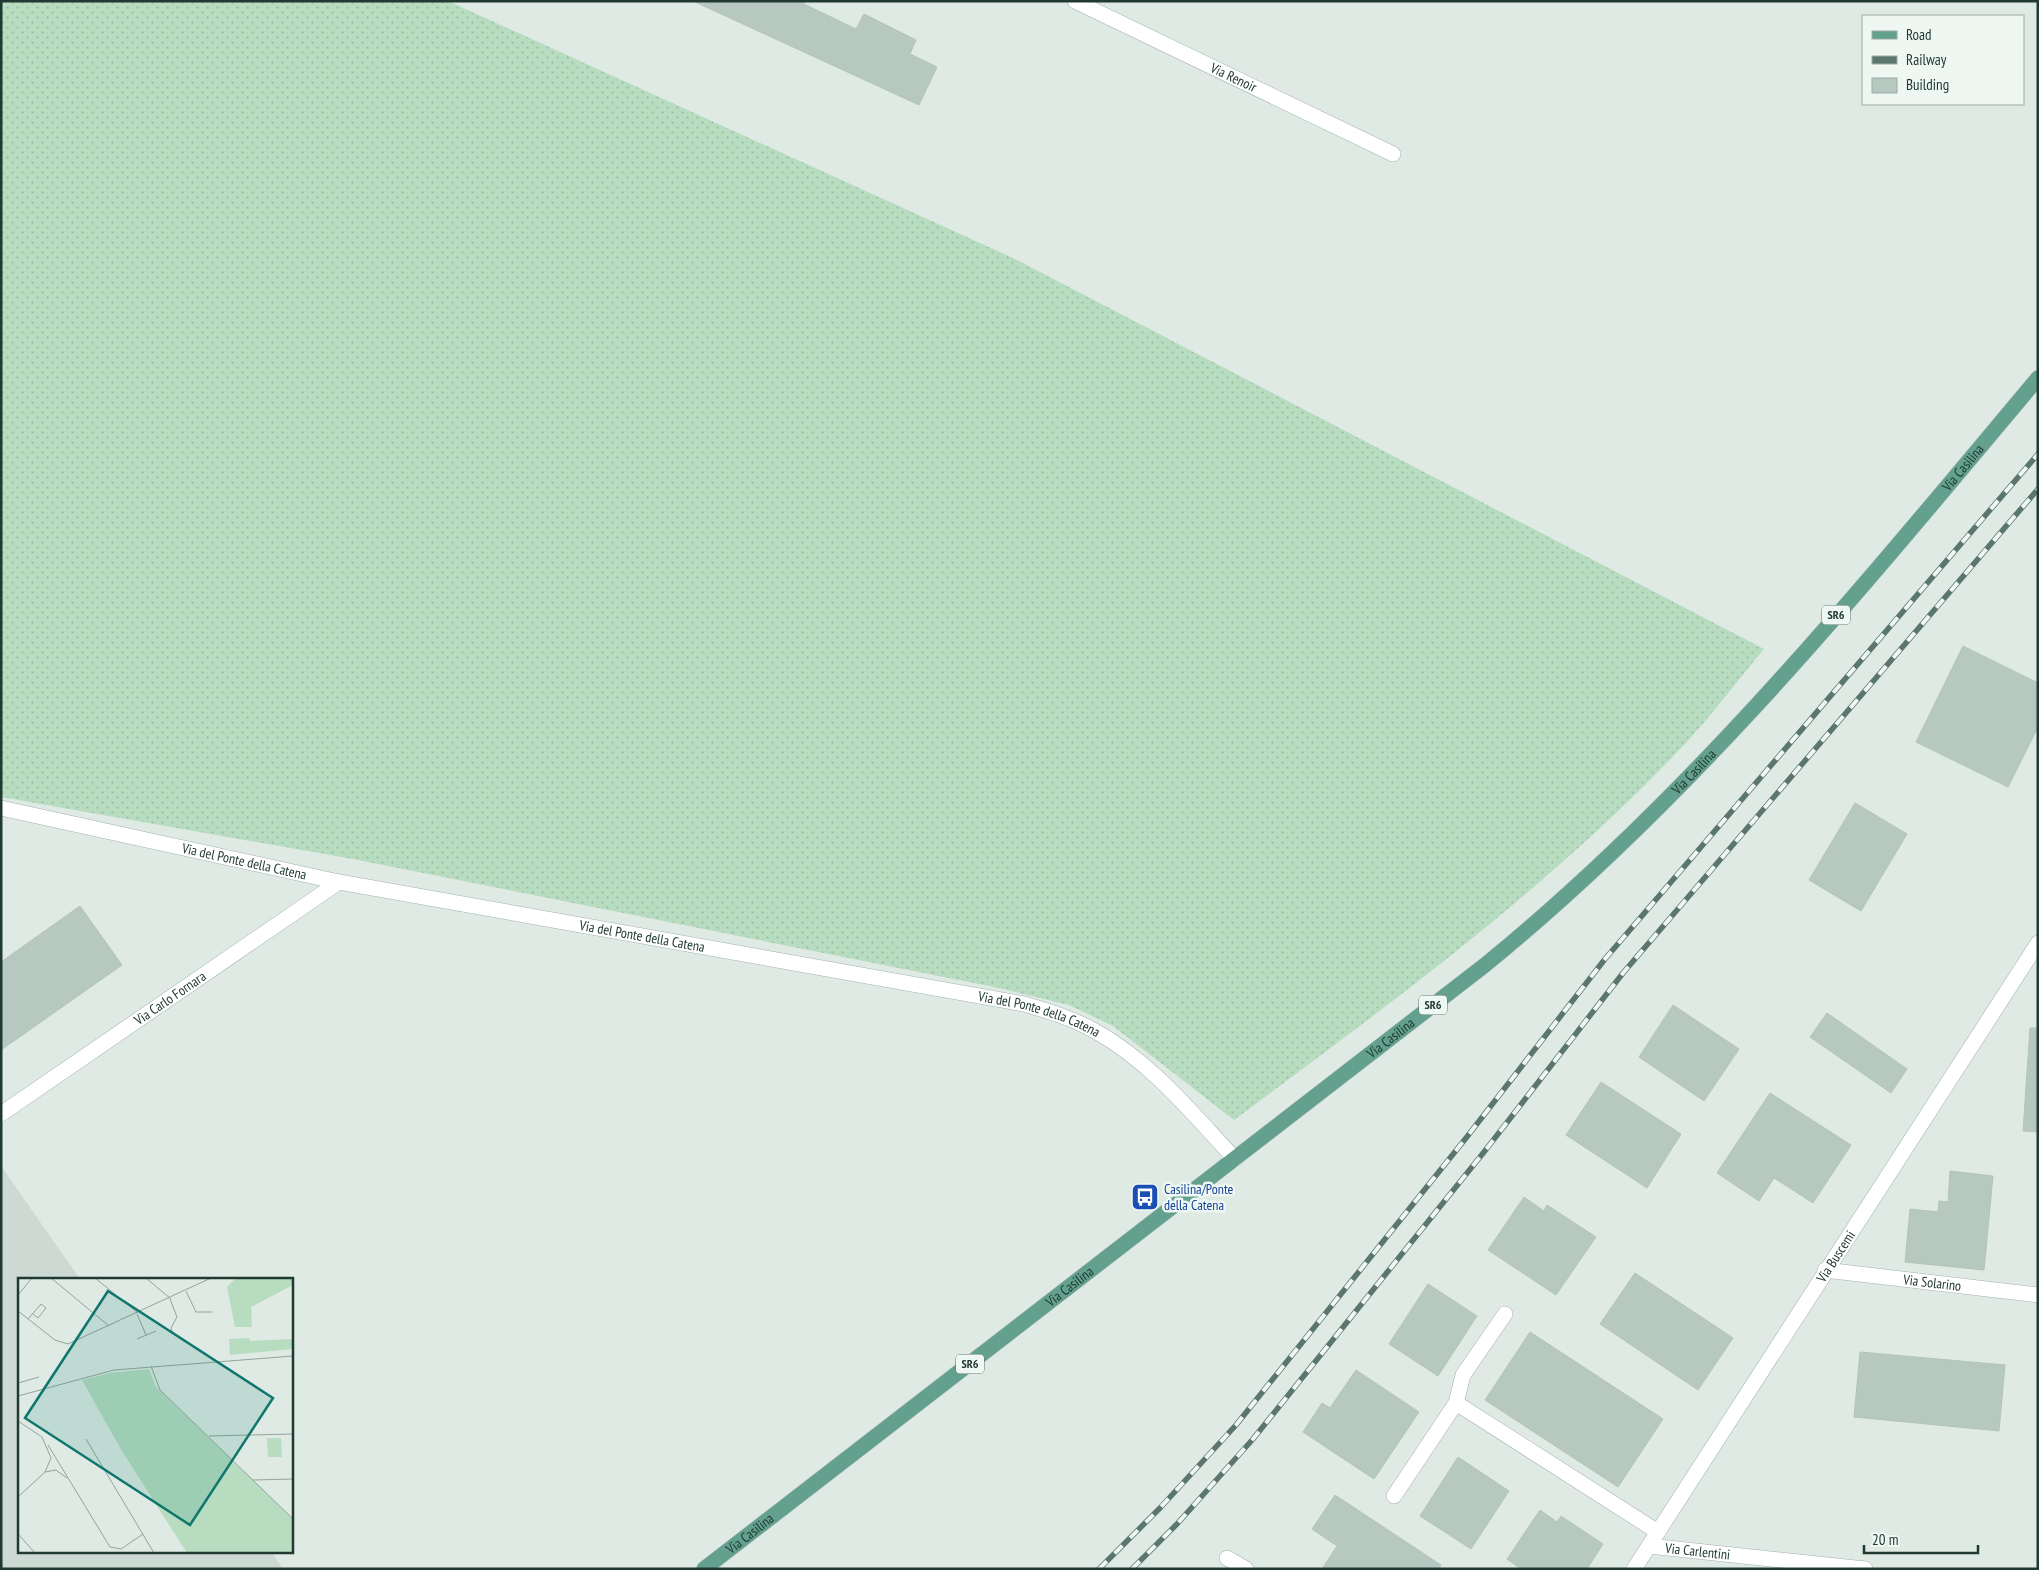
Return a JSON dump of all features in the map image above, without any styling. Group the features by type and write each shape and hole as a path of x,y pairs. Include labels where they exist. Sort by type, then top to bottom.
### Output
{"main road":[{"name":"Via Casilina","path":"704,1569 1513,943 1623,843 1725,739 1820,633 2038,378"}],"street":[{"name":"Via Renoir","path":"1075,1 1393,154"},
{"name":"Via del Ponte della Catena","path":"1,808 339,882 1008,1000 1040,1009 1074,1020 1122,1048 1159,1078 1235,1158"},
{"name":"Via Carlo Fornara","path":"1,1114 339,882"},
{"name":"Via Buscemi","path":"1634,1569 1825,1270 2038,943"},
{"name":"Via Solarino","path":"1825,1270 2038,1295"},
{"path":"1394,1496 1456,1403 1463,1376 1505,1314"},
{"path":"1456,1403 1658,1532"},
{"name":"Via Carlentini","path":"1648,1546 1865,1569"},
{"path":"1227,1558 1246,1569"}],"shaded area":[{"path":"1,1166 79,1278 18,1278 18,1552 272,1552 283,1569 1,1569"}],"green space":[{"path":"1,1 448,1 1013,258 1764,649 1684,745 1632,797 1524,896 1410,988 1234,1120 1113,1026 1069,1005 999,988 353,859 1,797"}],"building":[{"path":"693,1 805,1 804,4 856,29 864,14 916,40 910,54 937,67 919,105"},
{"path":"1963,646 2038,683 2038,727 2008,787 1916,742"},
{"path":"1855,803 1907,834 1861,911 1809,880"},
{"path":"80,906 122,965 1,1050 1,962"},
{"path":"1673,1005 1739,1049 1704,1101 1639,1057"},
{"path":"1827,1013 1907,1069 1891,1093 1810,1037"},
{"path":"2030,1028 2038,1028 2038,1132 2023,1131"},
{"path":"1601,1082 1681,1134 1647,1188 1566,1135"},
{"path":"1770,1093 1851,1145 1813,1203 1774,1178 1759,1201 1717,1173"},
{"path":"1950,1171 1993,1176 1984,1270 1905,1262 1910,1209 1938,1212 1939,1201 1948,1202"},
{"path":"1524,1197 1544,1211 1547,1205 1596,1237 1556,1295 1488,1250"},
{"path":"1635,1273 1733,1338 1698,1390 1600,1324"},
{"path":"1428,1284 1477,1316 1438,1376 1389,1344"},
{"path":"1530,1332 1663,1419 1618,1487 1485,1400"},
{"path":"1860,1352 2005,1365 1999,1431 1854,1417"},
{"path":"1356,1370 1419,1412 1374,1479 1303,1432 1322,1403 1330,1408"},
{"path":"1458,1457 1509,1491 1471,1549 1420,1516"},
{"path":"1335,1495 1441,1565 1439,1569 1322,1569 1337,1546 1312,1529"},
{"path":"1540,1510 1557,1522 1561,1516 1603,1544 1587,1569 1521,1569 1507,1559"}],"railway":[{"path":"1099,1569 1160,1508 1236,1425 1466,1138 1605,959 2038,454"},
{"path":"1132,1569 1177,1524 1253,1439 1484,1152 1623,973 2038,489"}],"place":[{"name":"Casilina/Ponte della Catena","path":"1145,1197"}]}
